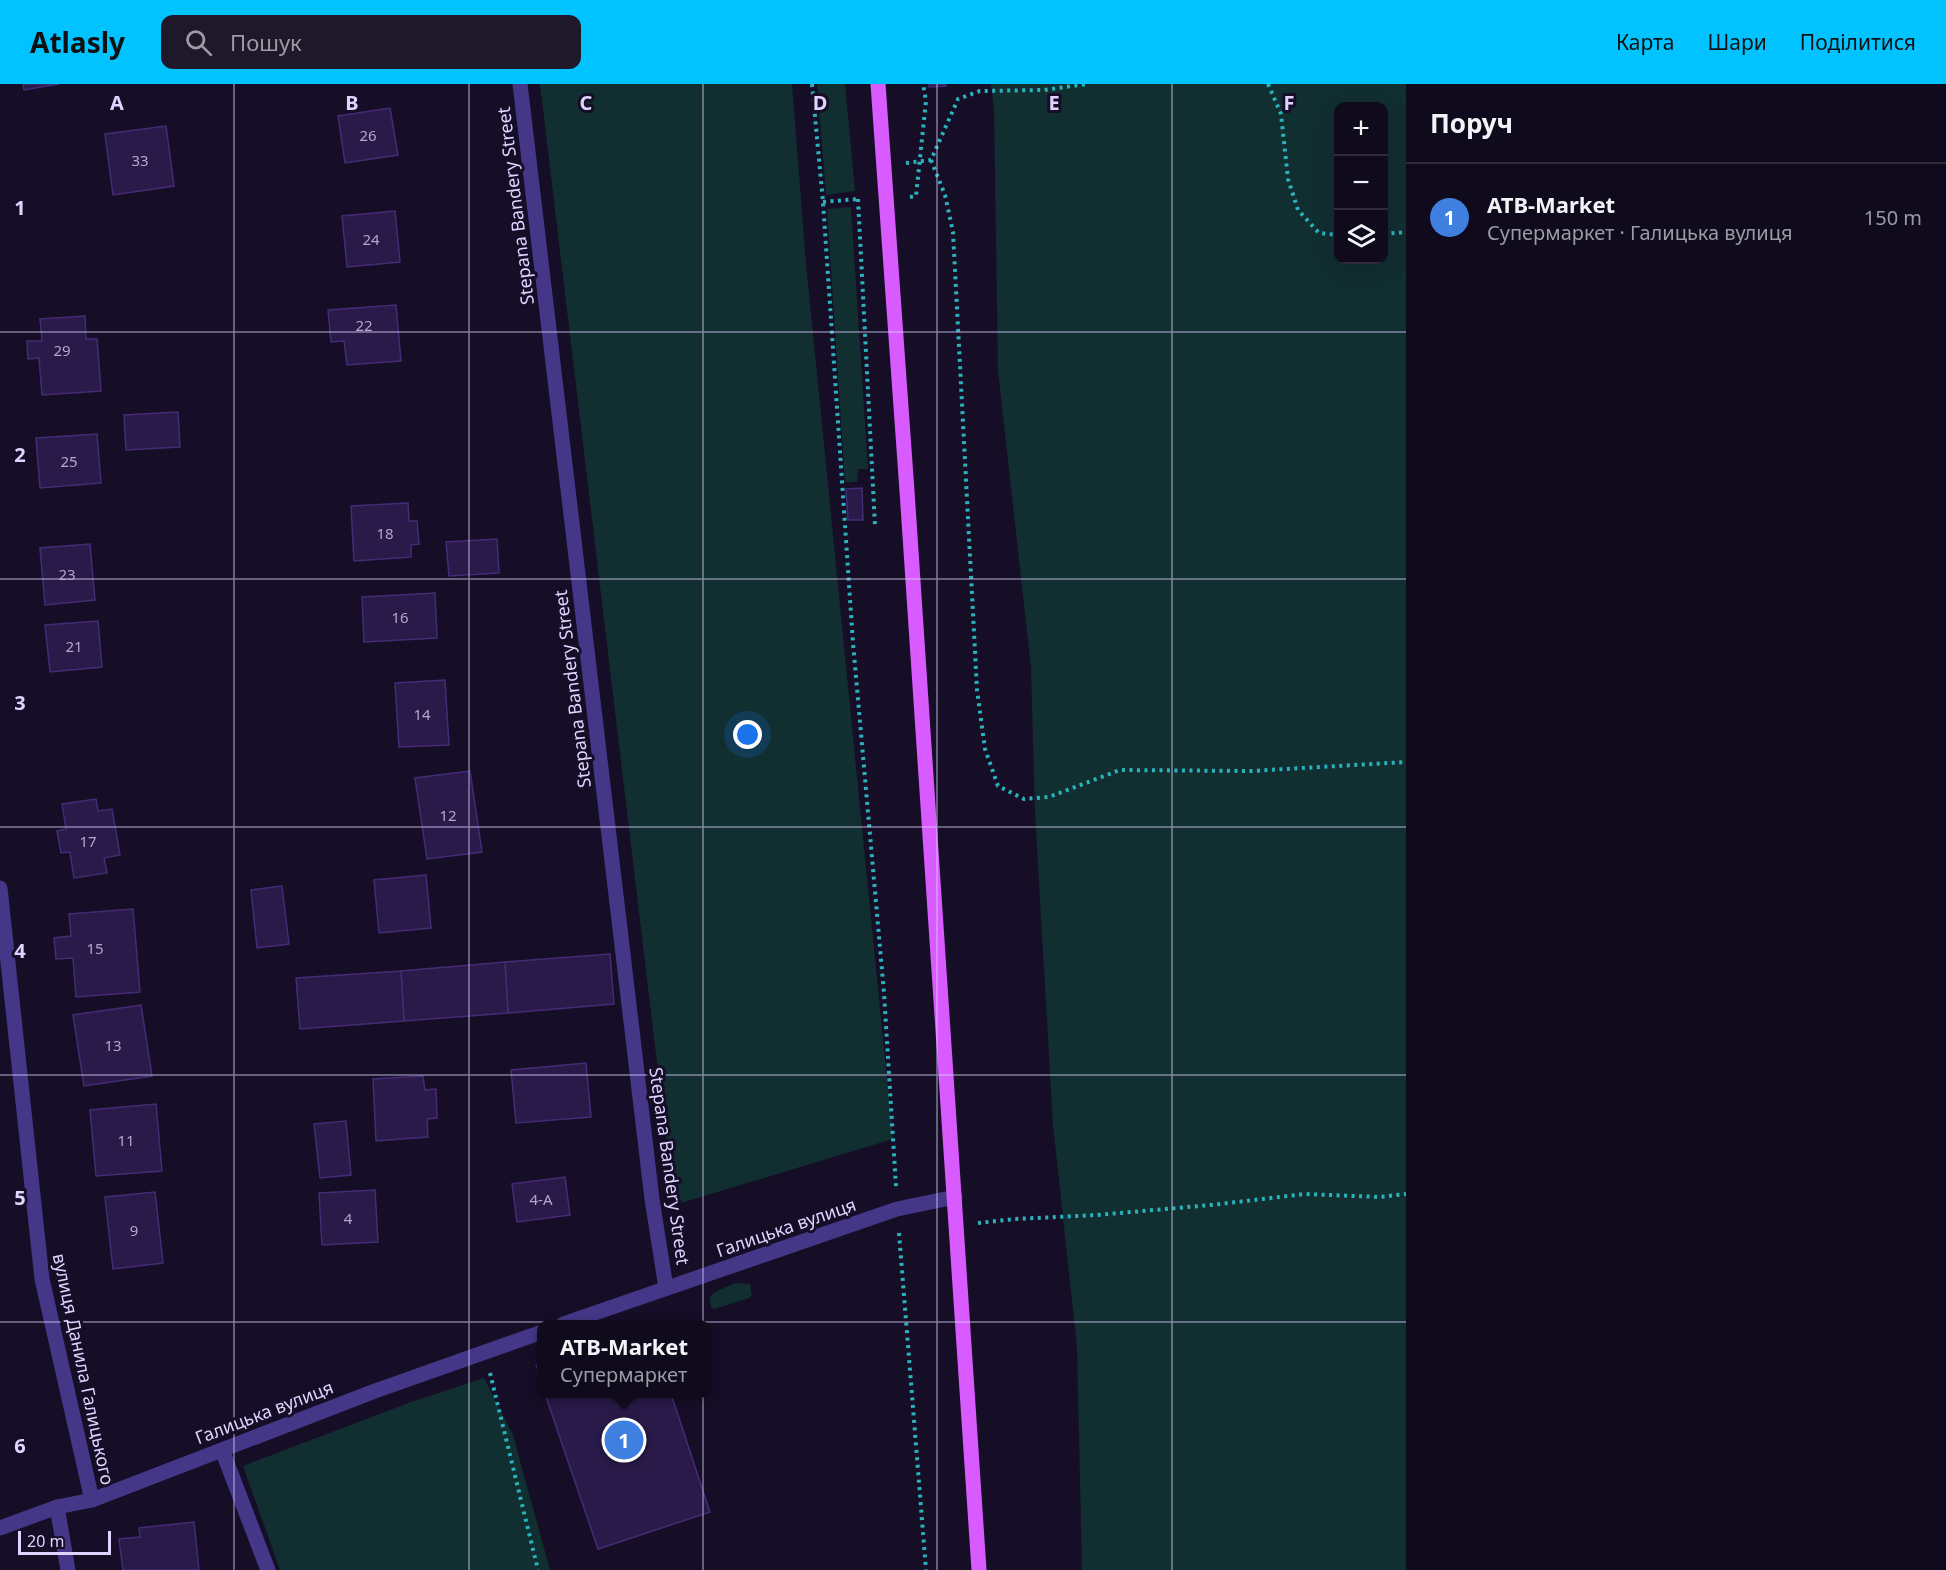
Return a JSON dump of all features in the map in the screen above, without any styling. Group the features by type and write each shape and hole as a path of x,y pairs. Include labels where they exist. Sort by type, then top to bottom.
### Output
{"main road":[{"path":"878,84 979,1570"}],"street":[{"name":"Stepana Bandery Street","path":"520,84 652,1199 666,1288"},
{"name":"вулиця Данила Галицького","path":"0,888 42,1279 92,1500"},
{"name":"Галицька вулиця","path":"574,1320 897,1209 955,1197"},
{"name":"Галицька вулиця","path":"0,1528 57,1507 92,1500 375,1391 537,1334"},
{"path":"222,1450 268,1570"},
{"path":"57,1507 68,1570"}],"path":[{"path":"812,84 853,643 884,993 897,1209 926,1570"},
{"path":"910,197 916,196 920,162 926,101 923,84"},
{"path":"1087,84 1044,90 980,91 957,99 931,160 945,195 953,232 977,690 985,748 998,786 1024,799 1049,796 1120,770 1251,771 1406,762"},
{"path":"1268,84 1281,114 1288,180 1298,210 1319,234 1334,235"},
{"path":"884,165 931,160"},
{"path":"822,202 858,199 875,526"},
{"path":"1388,234 1406,232"},
{"path":"956,1226 1015,1219 1097,1215 1211,1205 1305,1194 1379,1197 1406,1194"},
{"path":"485,1352 538,1570"}],"green space":[{"path":"540,84 792,84 806,264 893,1139 674,1205"},
{"path":"817,84 845,84 855,191 826,195"},
{"path":"991,84 1406,84 1406,1570 1082,1570 1077,1347 1053,1125 1035,813 1031,668 998,371 994,109"},
{"path":"851,207 868,469 858,469 857,482 845,482 827,209"},
{"path":"735,1283 750,1284 752,1295 714,1309 711,1307 710,1297 715,1292"},
{"path":"484,1378 513,1435 550,1570 280,1570 243,1466 411,1402"}],"building":[{"path":"23,84 59,84 24,90"},
{"path":"929,84 946,84 946,86 929,87"},
{"path":"390,108 398,155 345,163 338,116"},
{"path":"166,126 174,186 113,195 105,134"},
{"path":"395,211 400,262 347,267 342,216"},
{"path":"396,305 401,361 347,365 344,341 331,342 328,310"},
{"path":"85,316 86,339 97,339 101,391 42,395 39,358 28,359 27,341 42,341 40,319"},
{"path":"178,412 180,447 126,450 124,415"},
{"path":"97,434 101,483 40,488 36,438"},
{"path":"862,488 863,520 848,520 846,489"},
{"path":"408,503 409,521 417,521 419,544 411,545 411,557 354,561 351,506"},
{"path":"497,539 499,573 449,576 446,542"},
{"path":"90,544 95,600 45,605 40,548"},
{"path":"435,593 437,638 364,642 362,597"},
{"path":"98,621 102,667 50,672 45,625"},
{"path":"445,680 449,745 399,747 395,683"},
{"path":"470,771 482,852 427,859 415,778"},
{"path":"96,799 98,811 112,809 120,855 104,858 107,873 74,878 70,852 61,853 57,831 66,829 62,804"},
{"path":"426,875 431,928 379,933 374,880"},
{"path":"282,886 289,944 257,948 251,890"},
{"path":"133,909 140,992 76,997 73,958 56,959 54,938 71,936 69,914"},
{"path":"610,954 614,1004 508,1013 505,962"},
{"path":"505,962 508,1013 404,1021 401,971"},
{"path":"401,971 404,1021 300,1029 296,978"},
{"path":"141,1005 152,1076 84,1086 73,1015"},
{"path":"586,1063 591,1117 516,1123 511,1070"},
{"path":"423,1076 425,1090 436,1089 437,1118 427,1119 428,1137 376,1141 373,1079"},
{"path":"156,1104 162,1171 96,1176 90,1110"},
{"path":"346,1121 351,1175 320,1178 314,1124"},
{"path":"565,1177 570,1215 517,1222 512,1184"},
{"path":"375,1190 378,1242 322,1245 319,1193"},
{"path":"155,1192 163,1263 113,1269 105,1197"},
{"path":"546,1398 672,1398 710,1512 598,1549"},
{"path":"194,1522 199,1570 123,1570 119,1539 140,1537 139,1528"}],"place":[{"name":"ATB-Market","path":"624,1440"}]}
